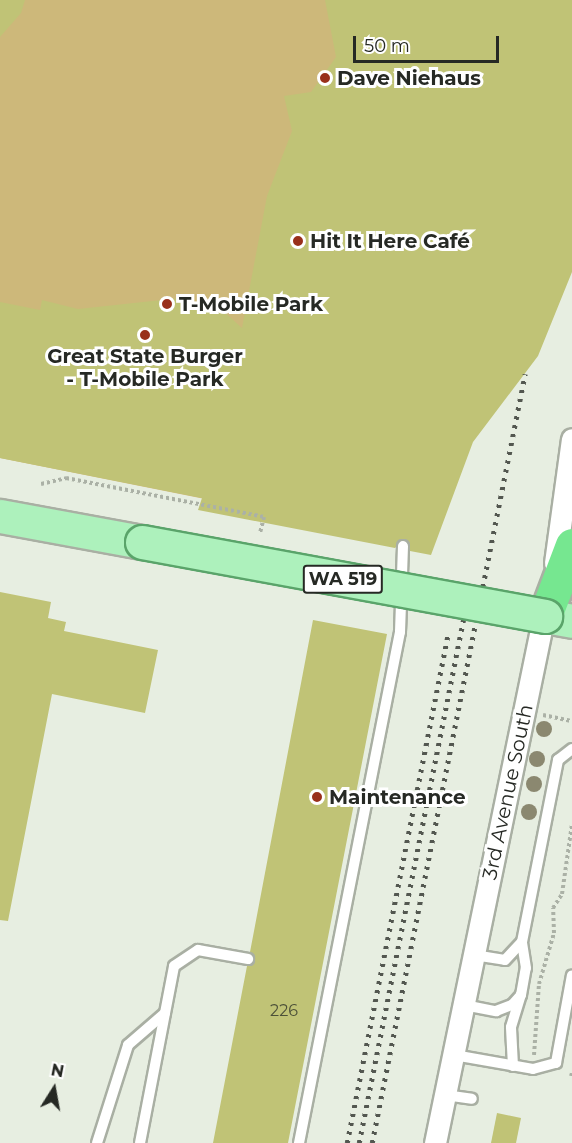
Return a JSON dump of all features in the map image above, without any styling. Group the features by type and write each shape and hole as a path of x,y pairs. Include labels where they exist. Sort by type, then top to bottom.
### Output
{"highway":[{"path":"558,619 572,545"}],"main road":[{"name":"WA 519","path":"0,517 558,619"}],"street":[{"name":"3rd Avenue South","path":"435,1143 555,560 572,439"}],"lane":[{"path":"299,1143 400,632 403,546"},
{"path":"513,1066 511,1027 521,995 522,942 558,760 572,749"},
{"path":"474,955 505,960 522,942"},
{"path":"140,1143 174,966 198,950 248,959"},
{"path":"454,1055 533,1070 556,1063 572,975"},
{"path":"464,1005 504,1010 521,995"},
{"path":"97,1143 128,1045 165,1013"},
{"path":"446,1095 472,1100"}],"path":[{"path":"41,484 66,478 264,517 260,533"},
{"path":"543,715 572,721"},
{"path":"534,1055 539,984 554,933 553,908 562,894 572,824"}],"shaded area":[{"name":"T-Mobile Park","path":"0,0 458,0 250,508 0,458"}],"building":[{"path":"0,0 25,0 21,13 0,37"},
{"path":"325,0 572,0 572,272 538,356 473,442 431,555 410,551 404,539 395,548 198,510 202,498 0,458 0,302 40,310 42,300 78,309 180,298 222,310 242,328 267,196 292,131 284,96 311,92 336,57"},
{"path":"0,592 51,602 48,618 66,622 64,631 158,650 145,713 52,694 8,921 0,920"},
{"name":"Maintenance","path":"313,620 387,634 288,1143 213,1143 247,966 255,961 250,952"},
{"path":"497,1113 521,1118 516,1143 491,1143"}],"railway":[{"path":"372,1143 525,374"},
{"path":"359,1143 465,611"},
{"path":"347,1143 448,634"}],"place":[{"name":"Dave Niehaus","path":"325,78"},
{"name":"Hit It Here Café","path":"298,241"},
{"name":"T-Mobile Park","path":"167,304"},
{"name":"Great State Burger - T-Mobile Park","path":"145,335"},
{"name":"Maintenance","path":"317,797"}]}
